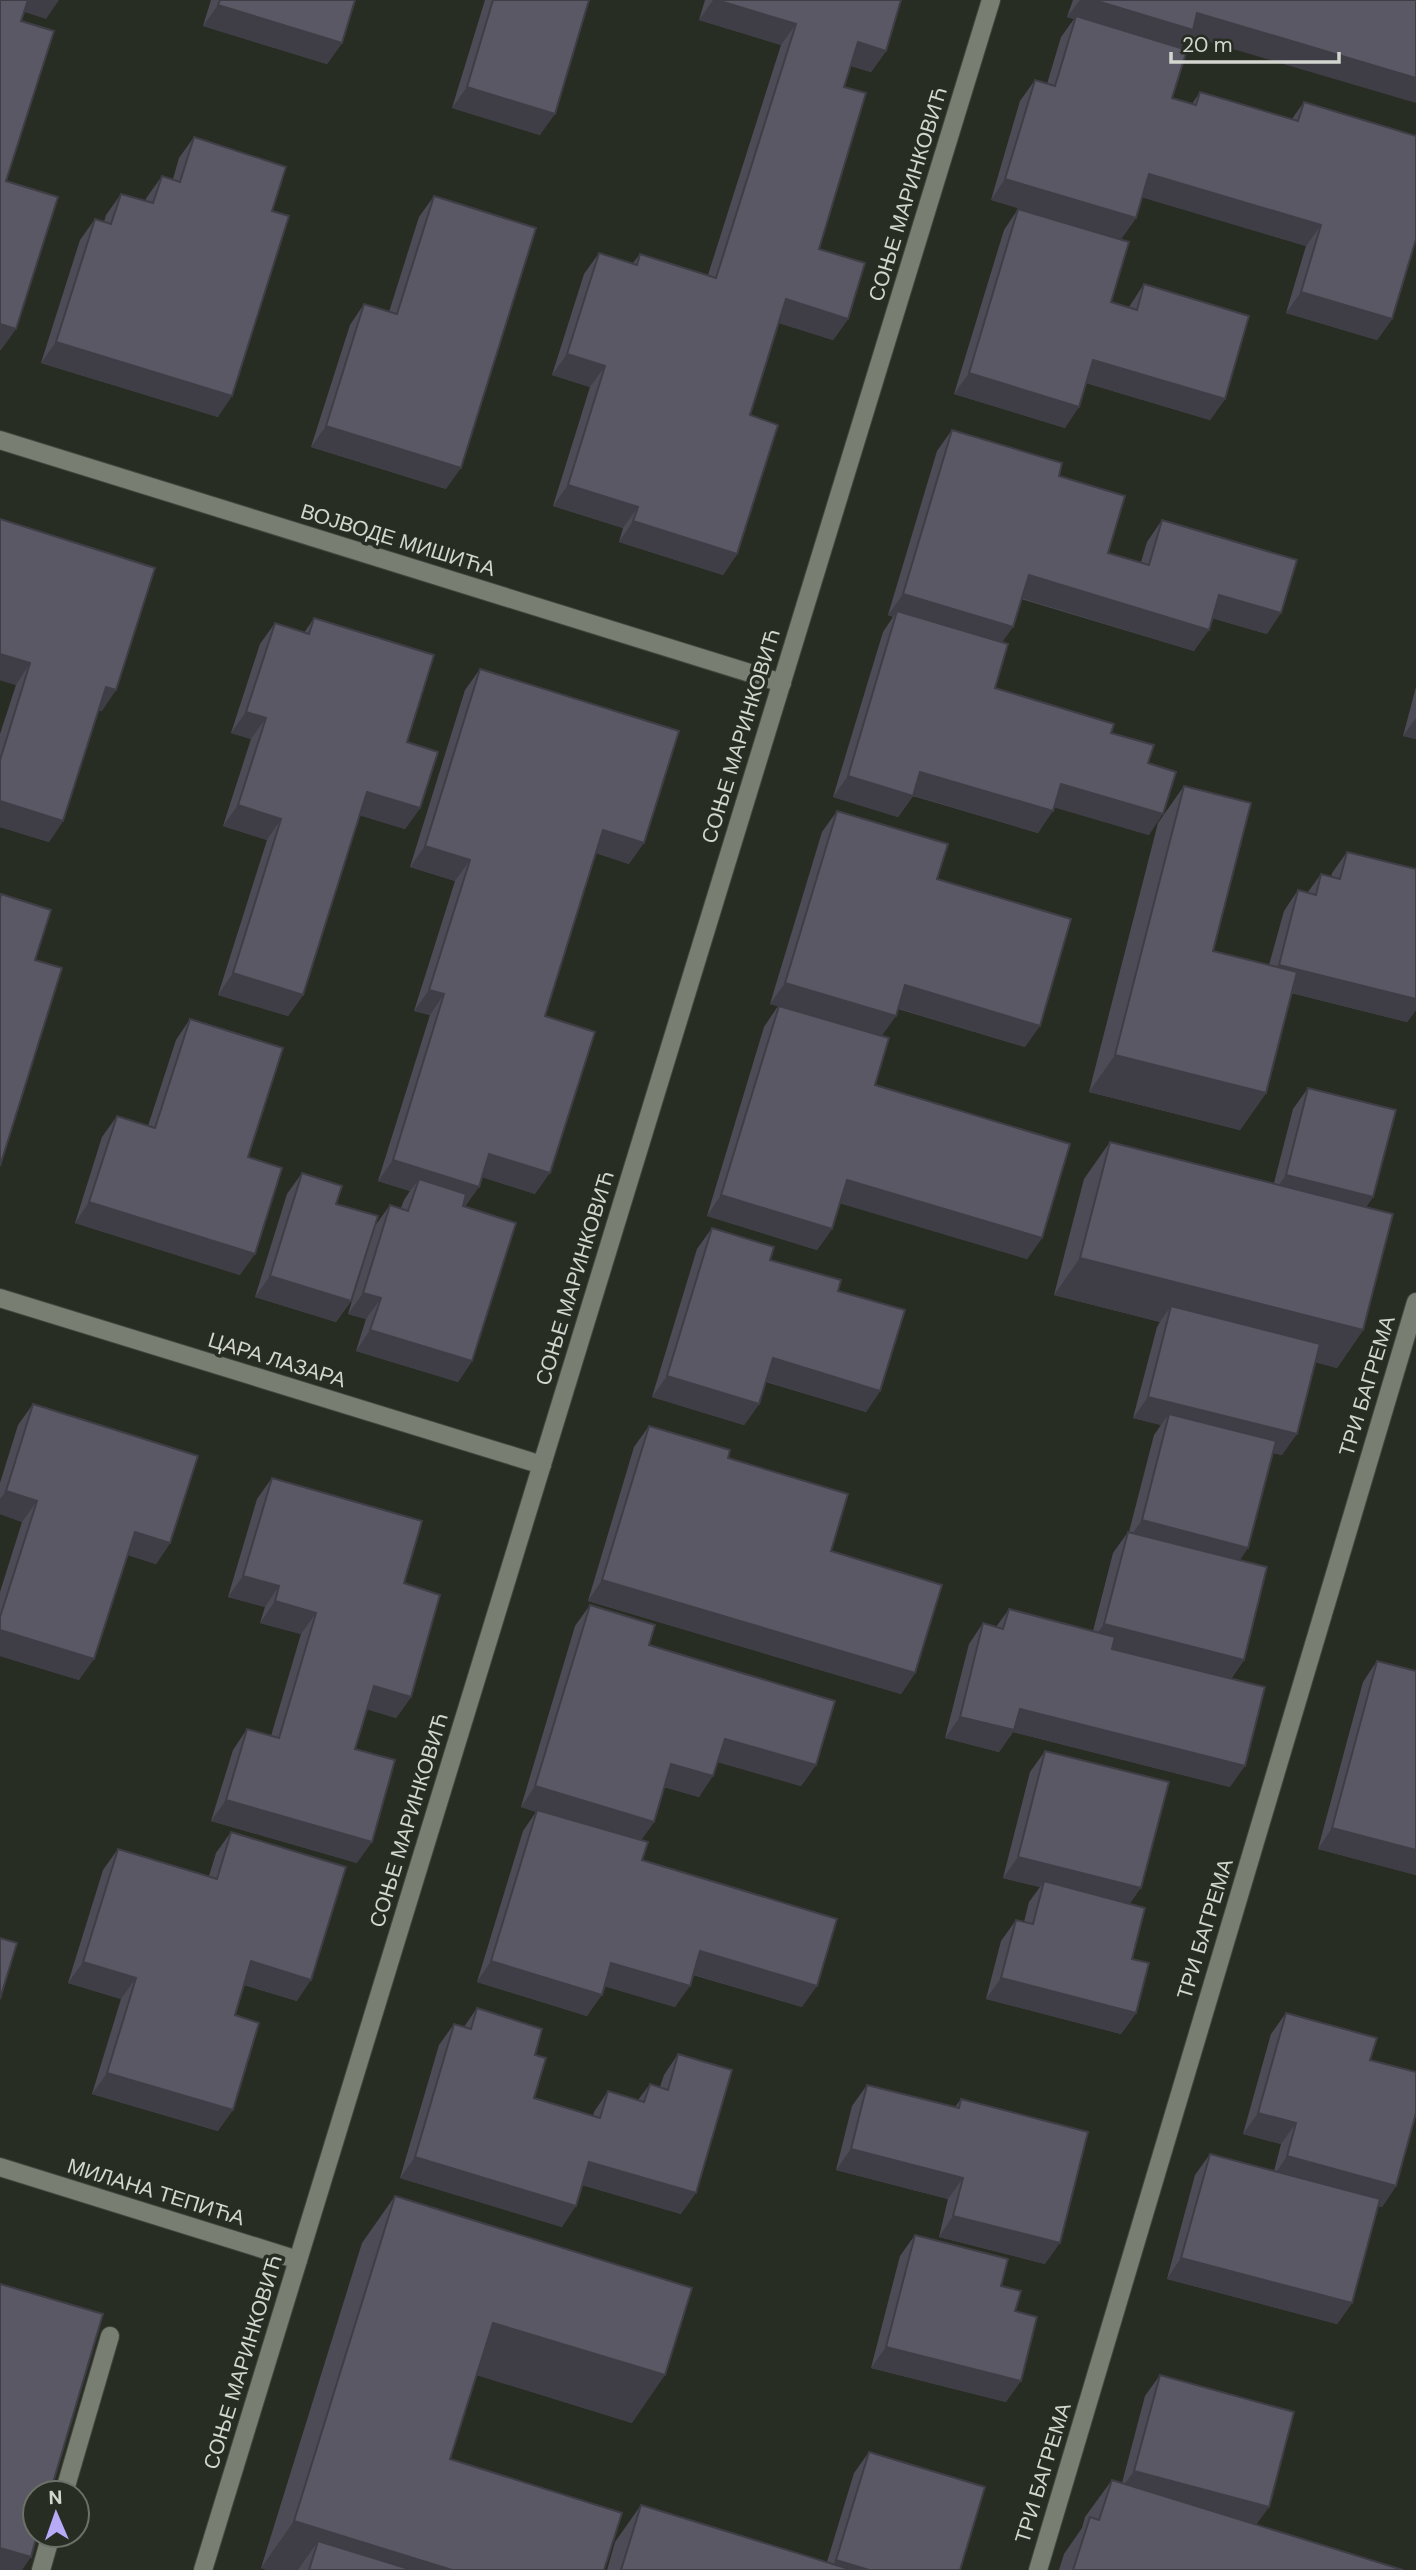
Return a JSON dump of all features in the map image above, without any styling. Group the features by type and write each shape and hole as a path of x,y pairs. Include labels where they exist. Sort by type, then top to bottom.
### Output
{"street":[{"name":"СОЊЕ МАРИНКОВИЋ","path":"203,2570 991,0"},
{"name":"ВОЈВОДЕ МИШИЋА","path":"0,440 782,683"},
{"name":"ЦАРА ЛАЗАРА","path":"0,1298 541,1465"},
{"name":"ТРИ БАГРЕМА","path":"1038,2570 1416,1302"},
{"name":"МИЛАНА ТЕПИЋА","path":"0,2167 298,2260"},
{"path":"68,2479 110,2336"},
{"path":"41,2570 47,2549"}],"building":[{"path":"0,0 28,0 21,21 54,31 6,181 58,197 16,329 0,324"},
{"path":"220,0 355,0 342,43 218,5"},
{"path":"493,0 589,0 555,114 467,87"},
{"path":"717,0 901,0 886,51 858,42 844,87 866,93 819,249 865,263 848,319 786,299 750,415 778,425 737,554 633,521 638,507 568,485 605,366 567,354 599,253 637,265 640,254 716,278 796,24"},
{"path":"1094,0 1416,0 1416,78 1197,13 1193,30"},
{"path":"1076,16 1187,50 1172,98 1196,105 1200,92 1298,121 1304,102 1416,136 1416,239 1392,319 1301,292 1321,225 1149,174 1136,218 1005,179 1035,80 1055,86"},
{"path":"194,137 286,167 272,211 289,216 232,396 56,342 95,219 111,224 121,194 153,203 162,176 180,182"},
{"path":"434,196 536,228 461,468 326,426 364,304 397,314"},
{"path":"1018,209 1129,242 1111,302 1137,310 1144,284 1249,316 1225,399 1093,360 1079,407 969,373"},
{"path":"952,430 1062,463 1059,476 1125,496 1108,553 1149,565 1162,520 1297,560 1281,613 1219,595 1209,630 1029,575 1013,627 903,594"},
{"path":"0,519 155,568 116,690 106,687 63,821 0,801 0,760 30,663 0,654"},
{"path":"897,611 1008,644 995,688 1114,724 1111,733 1154,745 1148,763 1176,772 1163,814 1061,784 1053,811 920,772 913,796 848,776"},
{"path":"314,618 434,655 407,742 438,752 420,808 367,792 303,995 233,973 281,819 238,805 266,718 246,712 275,623 309,634"},
{"path":"480,669 679,731 644,843 603,830 545,1016 595,1032 550,1173 489,1154 479,1187 393,1160 444,994 429,990 470,860 425,846"},
{"path":"1184,786 1251,803 1213,951 1297,972 1266,1093 1115,1055"},
{"path":"837,811 948,844 937,879 1071,919 1040,1026 905,985 896,1016 785,983"},
{"path":"1347,852 1416,869 1416,999 1279,965 1298,890 1316,895 1321,874 1340,879"},
{"path":"1,894 51,910 35,960 62,968 0,1166 0,899"},
{"path":"779,1006 889,1038 875,1085 1070,1144 1042,1238 847,1180 832,1229 721,1195"},
{"path":"190,1019 283,1048 248,1157 282,1168 255,1254 89,1202 117,1116 155,1128"},
{"path":"1308,1088 1396,1110 1373,1197 1286,1175"},
{"path":"1110,1142 1393,1214 1363,1330 1080,1258"},
{"path":"302,1173 342,1186 336,1204 378,1216 351,1301 270,1276"},
{"path":"419,1179 466,1194 463,1206 516,1223 472,1361 370,1330 381,1298 363,1293 390,1205 408,1211"},
{"path":"712,1228 774,1247 770,1260 841,1280 838,1291 905,1310 880,1391 773,1358 759,1404 667,1376"},
{"path":"1171,1306 1320,1344 1297,1434 1148,1397"},
{"path":"33,1404 198,1456 170,1543 135,1532 94,1659 0,1630 0,1617 37,1501 6,1491"},
{"path":"1169,1414 1276,1441 1248,1548 1142,1520"},
{"path":"649,1426 730,1450 728,1458 848,1494 831,1551 942,1585 915,1673 602,1580"},
{"path":"272,1478 422,1521 404,1583 440,1595 411,1697 374,1686 355,1749 395,1760 372,1842 226,1800 247,1729 279,1738 316,1613 275,1601 279,1586 243,1576"},
{"path":"1128,1532 1267,1567 1244,1660 1104,1624"},
{"path":"590,1605 655,1625 649,1645 835,1701 816,1765 725,1739 713,1776 671,1764 654,1822 535,1786"},
{"path":"1009,1609 1115,1637 1112,1649 1265,1687 1245,1766 1020,1709 1014,1730 960,1717 983,1623 1003,1629"},
{"path":"1377,1661 1416,1671 1416,1850 1332,1828"},
{"path":"1045,1751 1169,1782 1141,1888 1018,1857"},
{"path":"537,1810 648,1842 642,1860 837,1919 817,1986 700,1951 690,1986 611,1963 602,1995 491,1961"},
{"path":"231,1832 346,1867 311,1980 251,1961 235,2015 259,2023 233,2110 107,2073 136,1978 83,1962 118,1849 217,1879"},
{"path":"1044,1881 1145,1908 1132,1959 1149,1963 1136,2013 1001,1978 1016,1920 1033,1924"},
{"path":"0,1938 17,1943 0,1999"},
{"path":"477,2008 542,2029 535,2055 546,2058 534,2098 600,2118 608,2091 644,2102 650,2084 668,2090 678,2054 732,2070 696,2193 589,2162 576,2206 415,2157 454,2024 471,2029"},
{"path":"1286,2013 1377,2038 1370,2060 1416,2072 1416,2113 1396,2186 1287,2156 1296,2123 1258,2113"},
{"path":"867,2085 959,2108 961,2099 1088,2132 1060,2243 953,2216 963,2178 851,2149"},
{"path":"1210,2154 1380,2199 1352,2303 1181,2258"},
{"path":"395,2196 692,2288 665,2375 493,2323 450,2459 622,2513 604,2570 452,2570 294,2521"},
{"path":"915,2235 1008,2259 1001,2286 1021,2291 1015,2311 1037,2317 1021,2381 886,2347"},
{"path":"0,2284 103,2314 54,2479 21,2479 21,2549 33,2549 31,2557 0,2548"},
{"path":"1160,2375 1294,2412 1269,2507 1134,2471"},
{"path":"869,2452 985,2487 960,2570 869,2570 836,2560"},
{"path":"1112,2480 1403,2570 1073,2570 1090,2517 1099,2520"},
{"path":"641,2505 852,2570 621,2570"},
{"path":"318,2541 412,2570 309,2570"}]}
